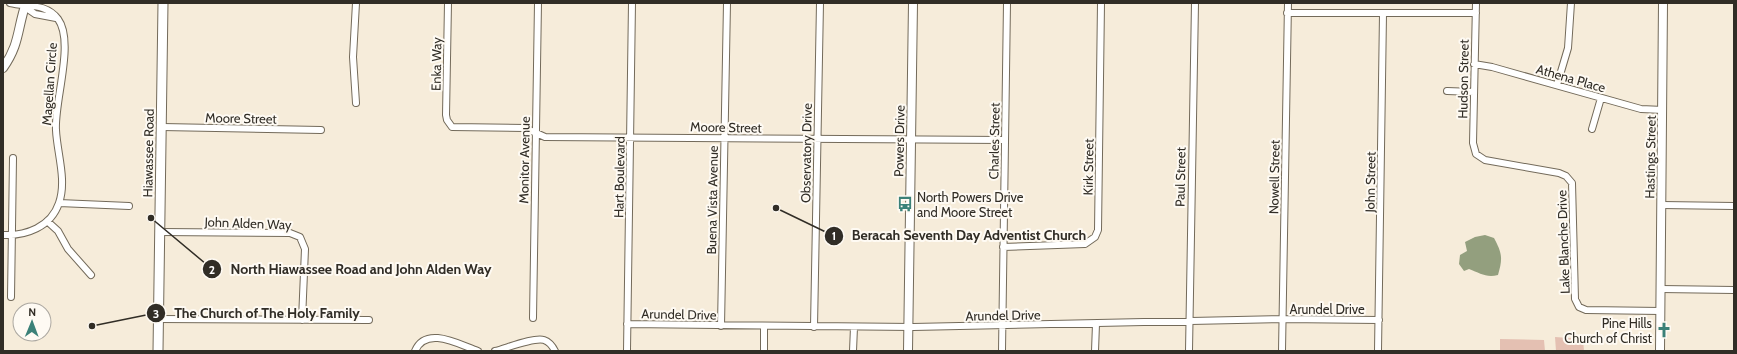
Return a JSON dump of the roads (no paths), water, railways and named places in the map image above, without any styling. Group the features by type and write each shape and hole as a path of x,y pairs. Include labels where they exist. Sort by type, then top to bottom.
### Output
{"main road":[{"name":"Hiawassee Road","path":"158,351 163,3"}],"street":[{"name":"Magellan Circle","path":"3,235 12,236 26,234 47,221 59,203 62,187 56,129 64,37 61,25 57,18 35,14 25,5 10,3"},
{"path":"356,3 353,57 356,103"},
{"name":"Enka Way","path":"448,3 446,115 449,125"},
{"name":"Monitor Avenue","path":"533,318 538,3"},
{"name":"Hart Boulevard","path":"627,351 632,3"},
{"name":"Buena Vista Avenue","path":"722,326 727,3"},
{"name":"Observatory Drive","path":"814,327 820,3"},
{"name":"Powers Drive","path":"908,351 913,3"},
{"name":"Charles Street","path":"1002,351 1008,3"},
{"name":"Kirk Street","path":"1003,247 1085,244 1094,237 1098,230 1101,3"},
{"name":"Paul Street","path":"1189,351 1195,3"},
{"name":"Nowell Street","path":"1282,351 1288,3"},
{"name":"Hudson Street","path":"1476,3 1473,143 1476,154"},
{"path":"1557,85 1568,48 1571,3"},
{"name":"Hastings Street","path":"1660,351 1663,3"},
{"path":"3,68 11,57 18,43 25,5"},
{"path":"1288,13 1476,13"},
{"name":"John Street","path":"1378,351 1383,14"},
{"name":"Athena Place","path":"1474,64 1492,67 1641,109 1663,110"},
{"path":"1447,91 1474,92"},
{"path":"1592,129 1601,98"},
{"name":"Moore Street","path":"449,125 457,128 525,128 545,137 630,136 1005,140"},
{"name":"Moore Street","path":"162,127 321,130"},
{"name":"Lake Blanche Drive","path":"1476,154 1485,160 1559,173 1566,176 1572,183 1575,299 1579,307 1590,310 1660,311"},
{"path":"11,297 13,158"},
{"path":"59,203 129,206"},
{"path":"1662,205 1734,206"},
{"path":"47,221 58,231 68,249 91,275"},
{"name":"John Alden Way","path":"160,232 290,233 300,237 305,249 302,320"},
{"path":"1661,289 1734,290"},
{"path":"159,319 369,320"},
{"name":"Arundel Drive","path":"627,324 908,327 1282,319 1378,320"},
{"path":"1095,351 1096,324"},
{"path":"764,326 764,351"},
{"path":"853,351 854,327"},
{"path":"415,351 424,341 434,338 442,338 478,351"},
{"path":"495,351 536,340 545,340 551,344 555,351"}],"place":[{"name":"North Powers Drive and Moore Street","path":"905,204"},
{"name":"Beracah Seventh Day Adventist Church","path":"776,208"},
{"name":"North Hiawassee Road and John Alden Way","path":"151,218"},
{"name":"The Church of The Holy Family","path":"92,326"},
{"name":"Pine Hills Church of Christ","path":"1664,330"}]}
